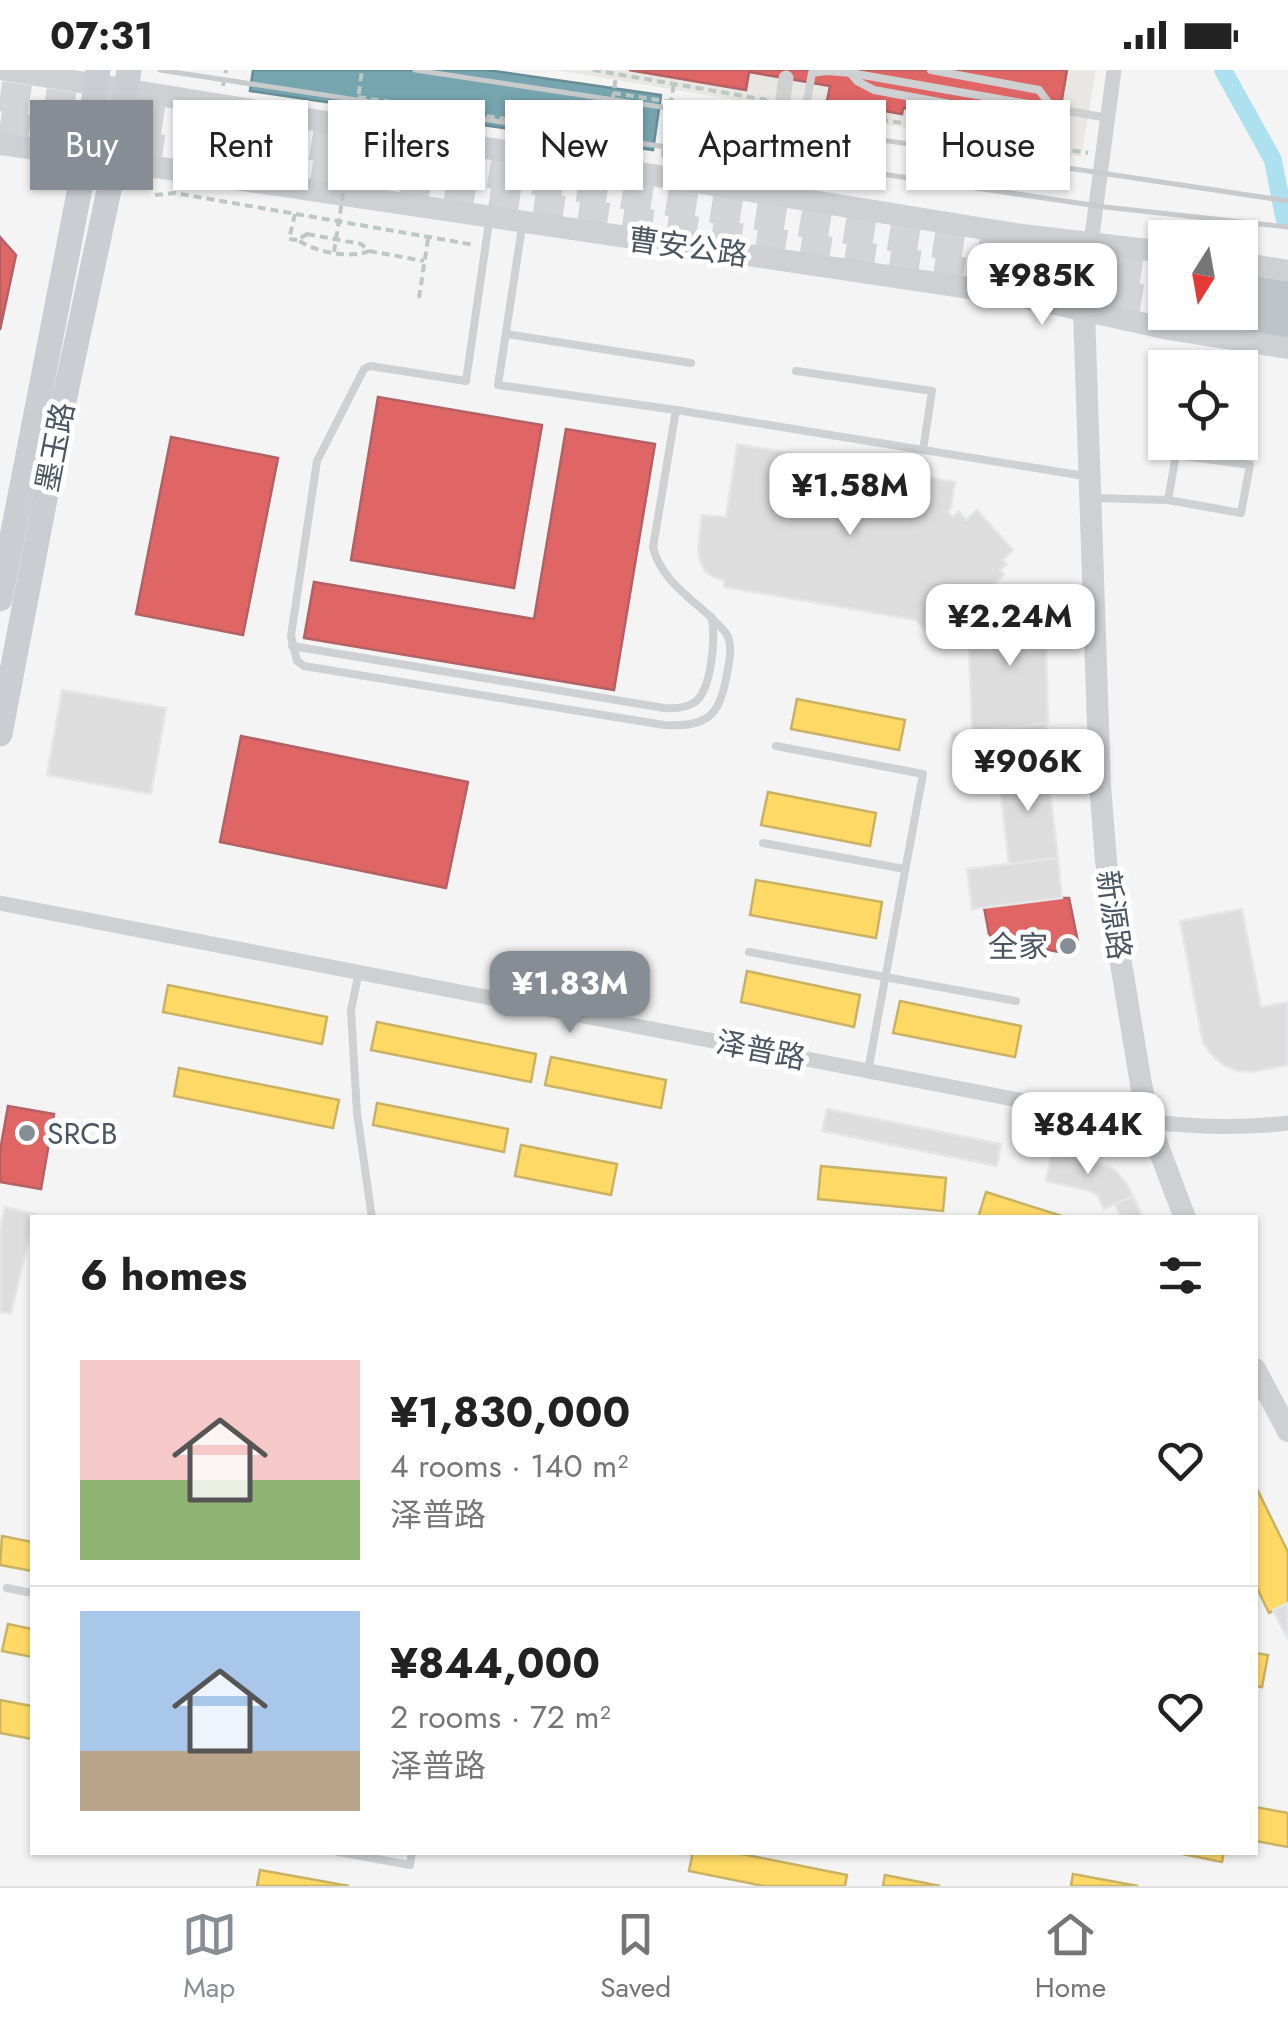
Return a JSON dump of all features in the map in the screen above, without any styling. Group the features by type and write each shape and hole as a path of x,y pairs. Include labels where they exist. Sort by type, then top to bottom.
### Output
{"highway":[{"path":"1258,293 1288,298"},
{"path":"1258,317 1288,322"}],"main road":[{"path":"6,70 128,80 780,196 1022,235 1148,250"},
{"path":"0,144 30,149"},
{"name":"曹安公路","path":"153,167 1010,294 1168,329 1288,348"},
{"name":"墨玉路","path":"0,599 80,190"},
{"name":"墨玉路","path":"0,734 109,190"},
{"name":"新源路","path":"1092,243 1084,311 1106,862 1125,996 1149,1123 1185,1215"},
{"path":"1258,266 1288,271"},
{"path":"1258,1376 1288,1432"}],"street":[{"path":"1092,243 1114,70"},
{"path":"782,100 786,78"},
{"path":"780,190 780,196"},
{"name":"泽普路","path":"0,903 1091,1114 1191,1127 1251,1128 1288,1123"}],"lane":[{"path":"807,100 812,73 851,74 864,70"},
{"path":"931,70 1039,90 1046,100"},
{"path":"851,74 874,90 929,100"},
{"path":"1070,112 1108,118"},
{"path":"780,196 782,190"},
{"path":"490,218 466,380 364,368 318,461 290,636 297,661 304,666 664,725 683,726 714,714 722,699 729,663 728,636 669,579 656,561 653,547 676,410"},
{"path":"523,223 498,385 984,460 1090,487 1241,513 1250,465 1176,455 1168,500"},
{"path":"506,334 691,363"},
{"path":"796,371 932,391 922,450"},
{"path":"292,646 676,709 700,699 705,688 714,637 711,618"},
{"path":"776,746 923,774 868,1071"},
{"path":"763,843 905,869"},
{"path":"749,952 1016,1001"},
{"path":"359,972 350,1010 357,1112 372,1215"},
{"path":"7,1588 30,1593"},
{"path":"355,1855 410,1865 412,1855"}],"path":[{"path":"334,252 362,70"},
{"path":"596,70 770,100"},
{"path":"596,70 771,100"},
{"path":"358,97 608,134 616,74"},
{"path":"672,100 674,83"},
{"path":"613,93 663,101"},
{"path":"886,120 1102,155"},
{"path":"662,162 663,156"},
{"path":"155,195 174,192 486,246"},
{"path":"295,214 289,239 306,246 425,261"},
{"path":"298,240 307,234 361,244 369,252"},
{"path":"419,298 428,237"}],"shaded area":[{"path":"556,70 1096,70 1081,157 1070,155 1070,100 906,100 906,128 886,125 886,100 737,100"}],"building: Homes":[{"path":"797,699 905,720 899,750 791,729"},
{"path":"768,792 876,813 870,846 761,825"},
{"path":"756,880 882,902 876,938 750,915"},
{"path":"747,971 860,995 854,1027 741,1002"},
{"path":"168,985 327,1017 322,1044 163,1012"},
{"path":"900,1001 1021,1026 1015,1057 893,1033"},
{"path":"377,1022 536,1054 531,1082 371,1050"},
{"path":"551,1057 666,1080 661,1108 545,1085"},
{"path":"179,1068 339,1100 333,1128 174,1096"},
{"path":"377,1103 508,1129 504,1152 373,1125"},
{"path":"521,1145 617,1164 611,1195 515,1176"},
{"path":"821,1166 946,1178 943,1211 818,1199"},
{"path":"986,1192 1059,1215 979,1215"},
{"path":"1258,1491 1288,1552 1288,1603 1269,1613 1258,1590"},
{"path":"2,1536 30,1542 30,1571 0,1565"},
{"path":"8,1624 30,1629 30,1657 2,1651"},
{"path":"1258,1653 1268,1655 1262,1687 1258,1686"},
{"path":"0,1700 30,1706 30,1739 0,1733"},
{"path":"1258,1808 1288,1813 1288,1847 1258,1842"},
{"path":"692,1855 747,1855 847,1875 845,1886 764,1886 689,1871"},
{"path":"1188,1855 1223,1855 1222,1862"},
{"path":"260,1870 349,1886 257,1886"},
{"path":"1073,1874 1138,1886 1071,1886"},
{"path":"885,1875 940,1886 883,1886"}],"building: Shops":[{"path":"629,70 1067,70 1062,100 906,100 902,114 886,111 886,100 827,100 830,86 749,72 746,90"},
{"path":"0,237 16,255 0,330"},
{"path":"378,397 542,425 514,588 351,560"},
{"path":"566,429 655,444 614,690 304,638 314,582 534,619"},
{"path":"171,437 278,458 243,635 136,614"},
{"path":"241,736 468,782 446,888 220,842"},
{"path":"1069,898 1078,942 1069,954 994,939 989,934 984,907"},
{"name":"SRCB","path":"8,1106 54,1114 41,1189 0,1182 0,1151"}],"building: Public":[{"path":"253,70 487,70 661,95 653,150 643,149 643,100 505,100 505,128 485,125 485,100 328,102 250,91"}],"building: Other":[{"path":"737,444 955,482 948,512 953,517 959,511 966,520 977,510 1013,550 1003,560 1007,565 1000,570 1004,575 946,627 942,622 937,627 933,623 925,630 916,620 724,587 724,580 705,571 698,547 702,515 726,517"},
{"path":"1034,597 1042,599 1045,611 1048,723 972,731 971,635 1004,607 1019,606"},
{"path":"62,690 166,708 151,794 47,775"},
{"path":"1046,724 1050,764 956,774 952,733"},
{"path":"1047,765 1058,858 1009,864 998,770"},
{"path":"1058,858 1062,898 972,909 967,869"},
{"path":"1242,909 1261,1007 1288,1002 1288,1065 1252,1072 1223,1065 1203,1043 1180,921"},
{"path":"827,1109 1001,1144 997,1166 822,1131"},
{"path":"1052,1150 1079,1155 1114,1169 1133,1196 1104,1209 1098,1196 1090,1191 1046,1181"},
{"path":"1133,1196 1142,1215 1120,1215 1115,1204"},
{"path":"5,1207 35,1214 30,1215 30,1235 11,1314 0,1312 0,1230"},
{"path":"1288,1603 1288,1640 1273,1610"}],"waterway":[{"path":"1223,70 1273,160 1284,217"}],"tunnel":[{"path":"0,96 1148,276"},
{"path":"0,125 1148,300"}],"railway":[{"path":"160,70 699,152 1105,207 1288,227"},
{"path":"415,70 1288,201"}],"place":[{"name":"全家","path":"1068,946"},
{"name":"SRCB","path":"27,1133"}]}
